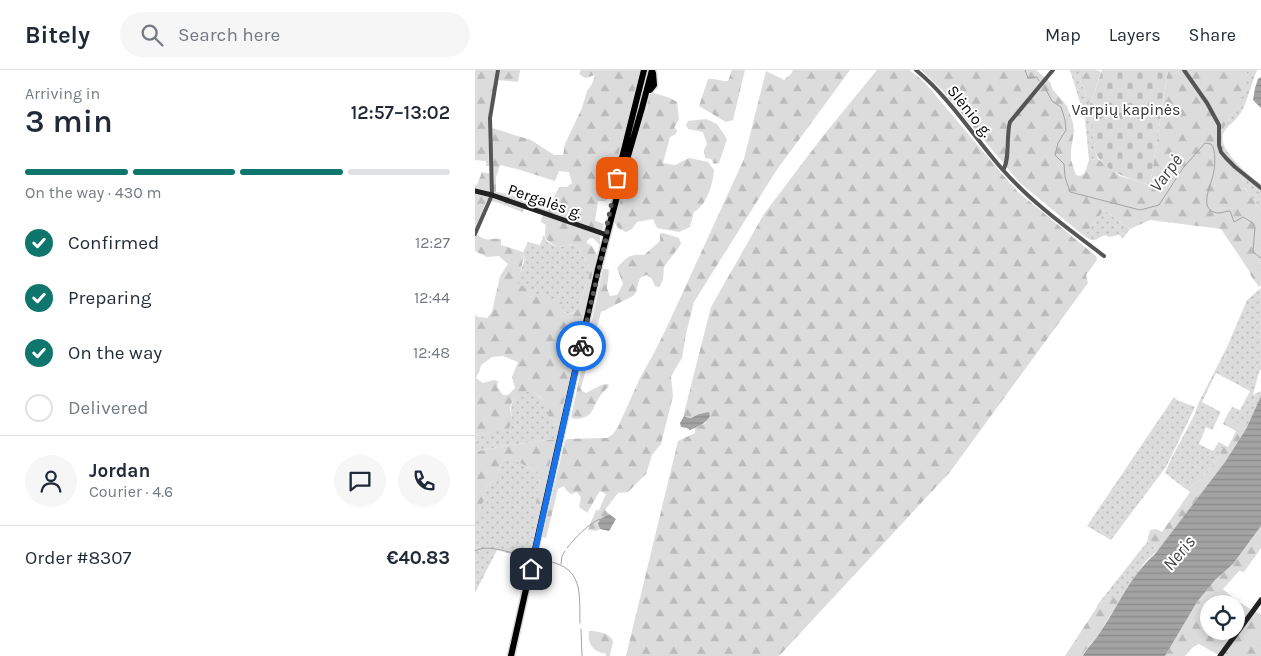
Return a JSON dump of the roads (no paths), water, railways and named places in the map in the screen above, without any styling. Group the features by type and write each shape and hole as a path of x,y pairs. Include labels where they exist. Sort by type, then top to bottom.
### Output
{"highway":[{"path":"511,656 607,235 644,87 644,70"},
{"path":"644,87 650,90 654,85 653,70"}],"main road":[{"name":"Pergalės g.","path":"475,191 492,195 607,235"},
{"path":"1220,656 1261,600"}],"street":[{"path":"475,234 492,195 490,118 498,70"},
{"name":"Slėnio g.","path":"916,70 934,86 1003,170 1022,190 1061,223 1105,256"},
{"path":"1003,170 1007,163 1010,122 1053,70"},
{"path":"1184,70 1207,103 1219,125 1221,152 1235,167 1261,188"}],"water":[{"path":"1261,77 1261,108 1253,100 1258,79"},
{"name":"Neris","path":"1261,396 1261,526 1233,564 1215,580 1203,595 1200,595 1200,598 1165,656 1083,656 1138,573 1155,554 1225,462 1246,429"},
{"path":"709,412 710,416 708,419 699,426 690,430 681,427 680,423 684,416 691,418"},
{"path":"609,514 616,519 609,531 600,529 598,524 600,519"}],"waterway":[{"name":"Varpė","path":"1025,70 1028,78 1037,77 1039,81"},
{"name":"Varpė","path":"1044,86 1052,101 1061,107 1065,120 1066,130 1058,143 1055,155 1064,164 1065,177 1070,192 1140,210 1159,205 1183,168 1205,143 1211,144 1215,163 1207,204 1212,211 1218,213 1230,211 1234,222 1243,217 1253,223 1255,227 1253,252 1261,258"},
{"path":"567,548 587,528 600,519"},
{"path":"475,551 487,548 528,557"},
{"path":"561,564 565,551"},
{"path":"540,560 553,562 564,567 575,579 579,595 580,623"},
{"path":"581,629 582,656"}],"park label":[{"name":"Varpių kapinės","path":"1126,109"}]}
